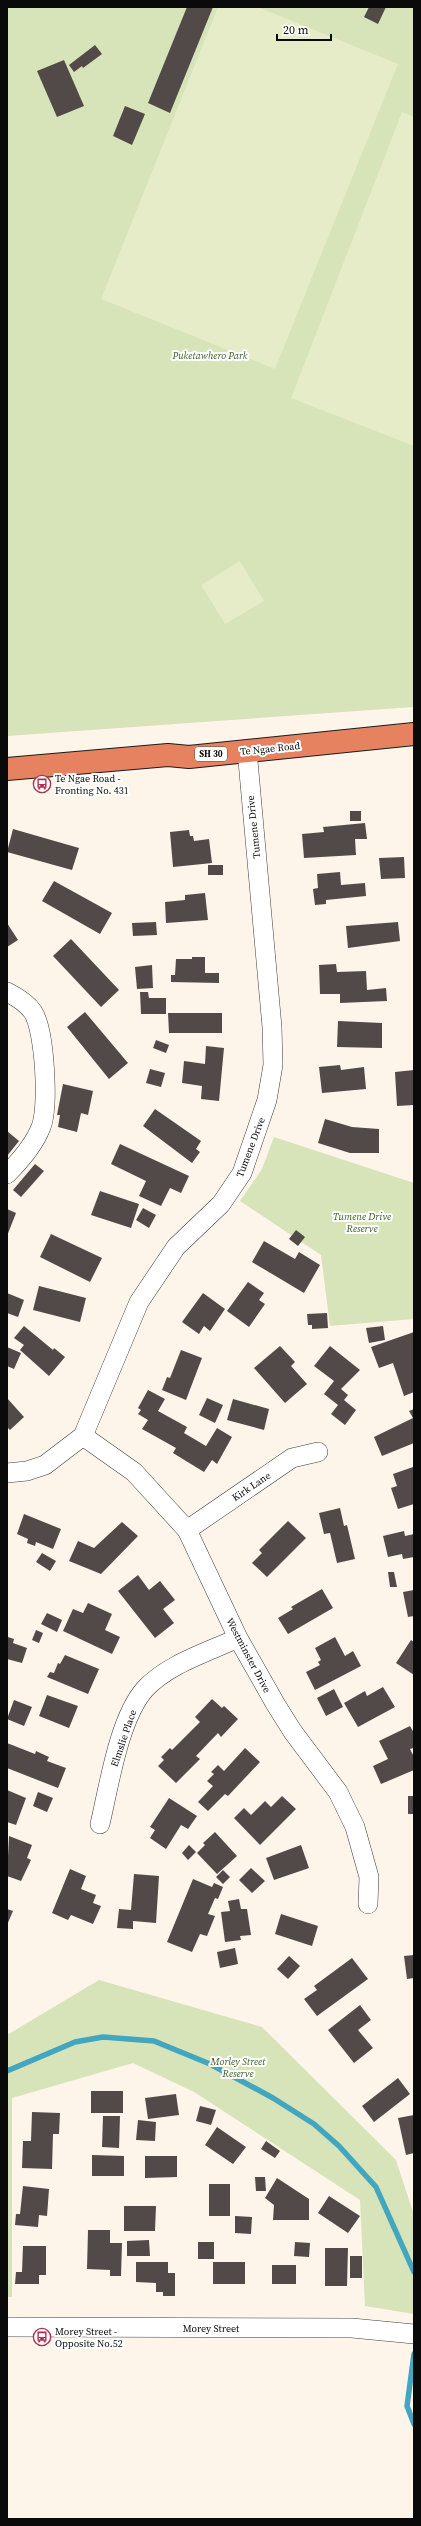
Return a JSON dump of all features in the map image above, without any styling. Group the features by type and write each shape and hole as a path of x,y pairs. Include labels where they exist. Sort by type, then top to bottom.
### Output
{"highway":[{"name":"Te Ngae Road","path":"7,769 247,750 414,734"}],"street":[{"name":"Tumene Drive","path":"7,1473 27,1471 45,1465 83,1436 140,1302 176,1247 221,1204 242,1173 267,1100 272,1065 272,1027 247,750"},
{"path":"7,992 27,1005 34,1013 44,1069 45,1097 41,1126 33,1142 7,1174"},
{"name":"Westminster Drive","path":"83,1436 134,1472 187,1530 238,1638 293,1732 338,1792 355,1827 369,1877 368,1904"},
{"name":"Kirk Lane","path":"187,1530 292,1458 318,1452"},
{"name":"Elmslie Place","path":"100,1824 116,1756 130,1712 145,1689 171,1670 238,1638"},
{"name":"Morey Street","path":"7,2326 352,2328 414,2334"}],"green space":[{"name":"Puketawhero Park","path":"7,7 414,7 413,707 7,736"},
{"path":"218,7 258,7 398,64 275,369 101,299"},
{"path":"402,112 414,117 414,446 291,398"},
{"path":"240,561 264,601 225,624 201,585"},
{"name":"Tumene Drive Reserve","path":"274,1137 414,1183 414,1319 330,1326 321,1255 240,1201 262,1169"},
{"name":"Morley Street Reserve","path":"99,1980 262,2027 396,2160 414,2215 414,2314 365,2306 360,2200 194,2092 133,2063 12,2098 12,2297 7,2297 7,2035"}],"building":[{"path":"187,7 213,7 170,113 148,103"},
{"path":"369,7 386,7 378,24 364,17"},
{"path":"95,45 102,54 83,68 82,66 74,72 69,65"},
{"path":"64,60 84,106 57,117 37,71"},
{"path":"125,106 145,114 132,145 113,136"},
{"path":"350,811 361,811 361,821 350,821"},
{"path":"365,823 367,839 355,839 356,855 304,858 302,834 324,832 323,827"},
{"path":"13,829 79,848 72,870 7,852"},
{"path":"189,830 190,836 193,836 194,841 209,839 212,863 173,867 170,832"},
{"path":"404,857 405,878 381,879 379,858"},
{"path":"208,865 223,865 223,875 208,875"},
{"path":"340,872 341,885 365,883 366,896 326,900 326,904 315,905 313,889 318,888 317,874"},
{"path":"54,881 112,913 100,934 42,901"},
{"path":"205,893 208,920 166,923 165,902 185,900 185,895"},
{"path":"156,922 157,935 133,936 132,923"},
{"path":"398,922 400,941 348,948 346,926"},
{"path":"7,923 18,940 7,947"},
{"path":"71,939 119,990 101,1007 53,956"},
{"path":"192,957 205,957 205,973 219,973 219,983 171,982 171,975 175,975 176,959 192,959"},
{"path":"336,964 337,972 366,971 367,990 386,988 387,1001 340,1003 340,994 320,994 319,965"},
{"path":"152,965 153,988 137,989 135,967"},
{"path":"140,992 148,992 149,998 166,998 166,1014 141,1014"},
{"path":"85,1012 128,1063 109,1079 67,1027"},
{"path":"168,1013 222,1013 222,1033 169,1033"},
{"path":"338,1021 382,1023 382,1048 337,1047"},
{"path":"156,1040 169,1045 166,1053 153,1048"},
{"path":"206,1046 224,1048 219,1101 201,1099 202,1086 182,1083 184,1061 205,1064"},
{"path":"340,1065 341,1070 364,1067 366,1089 322,1093 319,1067"},
{"path":"150,1069 165,1073 161,1087 146,1083"},
{"path":"414,1070 414,1105 397,1106 395,1072"},
{"path":"63,1084 93,1091 88,1115 81,1113 77,1132 58,1127 60,1115 57,1115"},
{"path":"155,1109 201,1141 196,1149 200,1152 192,1163 143,1126"},
{"path":"325,1119 352,1127 379,1129 379,1153 350,1153 318,1143"},
{"path":"7,1131 19,1141 7,1156"},
{"path":"120,1144 189,1176 181,1193 170,1188 161,1206 139,1196 146,1181 111,1164"},
{"path":"35,1164 44,1171 21,1197 13,1190"},
{"path":"100,1191 139,1204 131,1228 91,1215"},
{"path":"143,1208 156,1215 149,1228 136,1220"},
{"path":"7,1209 16,1213 7,1236"},
{"path":"296,1230 305,1237 298,1246 289,1239"},
{"path":"51,1234 102,1258 90,1282 40,1257"},
{"path":"264,1241 295,1259 299,1252 320,1265 304,1293 252,1262"},
{"path":"248,1282 264,1293 259,1300 265,1304 249,1327 227,1311"},
{"path":"39,1286 86,1298 80,1322 33,1310"},
{"path":"7,1293 24,1300 18,1317 7,1313"},
{"path":"203,1293 225,1309 210,1331 204,1326 199,1334 182,1322"},
{"path":"327,1313 328,1328 312,1329 312,1325 308,1325 307,1314"},
{"path":"24,1326 53,1350 54,1348 65,1357 49,1376 20,1350 24,1345 14,1338"},
{"path":"383,1326 385,1340 369,1343 366,1328"},
{"path":"414,1332 414,1392 404,1396 393,1363 379,1368 371,1347"},
{"path":"280,1346 295,1362 291,1366 307,1384 285,1403 254,1368"},
{"path":"330,1346 360,1370 341,1389 348,1395 344,1400 356,1410 345,1425 331,1414 338,1405 324,1394 334,1381 314,1366"},
{"path":"7,1347 21,1353 14,1369 7,1366"},
{"path":"181,1350 202,1358 186,1400 162,1390 167,1377 170,1378"},
{"path":"148,1390 165,1399 158,1411 187,1427 184,1433 206,1446 217,1428 232,1437 217,1464 212,1460 204,1472 173,1453 176,1448 142,1429 148,1420 138,1414 141,1410 138,1408"},
{"path":"7,1398 24,1417 10,1430 7,1427"},
{"path":"207,1398 223,1405 215,1423 199,1415"},
{"path":"233,1399 269,1409 264,1430 227,1420"},
{"path":"414,1409 414,1443 382,1456 374,1437 413,1418 409,1411"},
{"path":"413,1467 414,1504 398,1509 391,1488 397,1486 393,1474"},
{"path":"340,1508 344,1526 347,1525 355,1559 337,1563 330,1533 324,1534 319,1513"},
{"path":"24,1514 61,1529 53,1549 36,1542 35,1546 27,1543 28,1539 17,1534"},
{"path":"288,1521 306,1538 267,1577 252,1563 262,1553 259,1550"},
{"path":"122,1522 138,1536 101,1574 69,1561 78,1541 94,1548"},
{"path":"404,1531 405,1536 414,1534 414,1557 403,1559 402,1554 388,1557 383,1536"},
{"path":"42,1553 56,1561 50,1571 36,1562"},
{"path":"388,1572 394,1572 397,1587 390,1587"},
{"path":"138,1575 149,1590 160,1581 175,1600 163,1609 174,1623 155,1638 118,1591"},
{"path":"322,1589 333,1608 288,1634 278,1618 293,1609 291,1607"},
{"path":"414,1590 414,1616 408,1617 403,1592"},
{"path":"88,1603 112,1614 105,1630 120,1637 112,1654 63,1631 73,1609 83,1613"},
{"path":"47,1613 62,1620 57,1632 41,1624"},
{"path":"36,1630 43,1633 39,1643 32,1640"},
{"path":"8,1637 14,1639 13,1643 27,1648 22,1663 7,1659"},
{"path":"335,1637 345,1656 353,1651 361,1666 315,1690 306,1672 320,1665 318,1662 321,1660 315,1648"},
{"path":"411,1640 414,1642 414,1675 396,1663"},
{"path":"65,1655 99,1669 88,1694 47,1677 50,1672 54,1673 58,1663 60,1664"},
{"path":"383,1687 395,1707 358,1727 344,1703 365,1691 367,1696"},
{"path":"334,1689 343,1707 326,1716 317,1698"},
{"path":"47,1695 78,1706 69,1728 39,1716"},
{"path":"212,1699 222,1708 224,1706 238,1719 221,1737 218,1733 196,1756 200,1759 176,1783 158,1766 164,1760 161,1757 170,1748 172,1750 200,1722 195,1717"},
{"path":"14,1700 32,1707 24,1726 7,1719"},
{"path":"410,1726 414,1733 414,1748 410,1749 414,1757 414,1770 381,1784 373,1766 388,1759 379,1741"},
{"path":"7,1743 35,1754 36,1751 49,1757 47,1761 66,1768 58,1788 7,1768"},
{"path":"245,1748 260,1762 228,1796 225,1794 208,1811 198,1802 213,1786 207,1781 214,1774 211,1772 218,1765 224,1771"},
{"path":"7,1790 26,1798 16,1825 7,1822"},
{"path":"38,1792 53,1798 47,1812 33,1806"},
{"path":"282,1796 296,1809 260,1845 234,1818 244,1808 251,1815 265,1801 271,1807"},
{"path":"408,1796 414,1796 414,1814 408,1814"},
{"path":"169,1798 197,1816 188,1829 181,1825 166,1849 150,1838 155,1830 150,1827"},
{"path":"215,1832 237,1856 217,1874 197,1853 205,1845 203,1843"},
{"path":"9,1836 32,1845 27,1858 31,1860 21,1881 7,1876"},
{"path":"189,1845 196,1852 188,1860 182,1853"},
{"path":"301,1845 309,1868 274,1880 266,1858"},
{"path":"251,1868 265,1881 252,1893 239,1880"},
{"path":"70,1869 86,1876 81,1889 96,1895 93,1903 101,1906 93,1924 71,1915 68,1920 52,1913"},
{"path":"223,1870 230,1877 223,1884 216,1877"},
{"path":"134,1874 159,1876 156,1923 133,1921 133,1929 117,1928 119,1909 131,1910"},
{"path":"193,1879 212,1887 214,1883 223,1887 218,1899 215,1898 208,1914 215,1916 207,1936 200,1934 192,1952 167,1942"},
{"path":"239,1899 241,1909 247,1909 251,1935 240,1936 241,1940 225,1942 221,1912 230,1911 228,1901"},
{"path":"7,1909 13,1911 7,1925"},
{"path":"281,1914 318,1926 312,1946 275,1934"},
{"path":"235,1948 238,1964 220,1968 217,1952"},
{"path":"414,1955 414,1978 407,1979 404,1956"},
{"path":"289,1956 300,1966 288,1979 277,1969"},
{"path":"352,1958 368,1979 317,2016 304,1999 317,1990 314,1986"},
{"path":"360,2005 371,2020 358,2030 373,2048 354,2063 328,2030"},
{"path":"398,2078 410,2094 374,2122 362,2106"},
{"path":"91,2091 123,2091 123,2113 91,2113"},
{"path":"176,2094 179,2115 148,2119 145,2098"},
{"path":"200,2106 216,2110 211,2125 196,2121"},
{"path":"32,2112 60,2113 59,2134 53,2134 52,2169 22,2168 23,2141 31,2141"},
{"path":"414,2115 414,2153 406,2155 398,2118"},
{"path":"103,2116 120,2116 119,2148 102,2147"},
{"path":"138,2120 156,2122 155,2141 136,2140"},
{"path":"217,2127 246,2147 233,2164 205,2145"},
{"path":"266,2141 280,2151 275,2158 261,2149"},
{"path":"92,2155 124,2156 124,2176 92,2176"},
{"path":"145,2156 177,2156 177,2177 145,2178"},
{"path":"255,2177 265,2177 266,2191 256,2191"},
{"path":"277,2178 309,2199 309,2220 273,2220 274,2205 265,2198"},
{"path":"209,2184 230,2184 230,2216 209,2216"},
{"path":"23,2186 49,2189 47,2216 39,2215 38,2227 15,2225 16,2214 20,2214"},
{"path":"329,2196 360,2216 348,2233 318,2213"},
{"path":"124,2206 156,2206 155,2231 124,2231"},
{"path":"235,2216 252,2217 251,2234 235,2233"},
{"path":"88,2230 110,2230 110,2243 122,2243 121,2276 110,2276 110,2270 87,2269"},
{"path":"149,2240 150,2256 127,2256 127,2241"},
{"path":"198,2242 214,2242 214,2259 198,2259"},
{"path":"295,2242 310,2243 309,2257 294,2256"},
{"path":"23,2246 46,2246 46,2275 39,2275 39,2284 15,2284 16,2272 22,2272"},
{"path":"325,2248 348,2248 347,2286 325,2286"},
{"path":"350,2256 362,2256 362,2278 350,2278"},
{"path":"136,2262 168,2262 168,2273 175,2273 175,2296 163,2296 163,2292 156,2292 156,2283 136,2282"},
{"path":"213,2262 245,2262 245,2284 213,2284"},
{"path":"272,2265 296,2265 296,2284 272,2284"}],"waterway":[{"path":"7,2071 75,2042 103,2037 154,2041 210,2064 273,2098 314,2124 339,2146 376,2187 414,2272"},
{"path":"414,2354 407,2406 414,2424"}],"place":[{"name":"Te Ngae Road - Fronting No. 431","path":"42,784"},
{"name":"Morey Street - Opposite No.52","path":"42,2337"}]}
